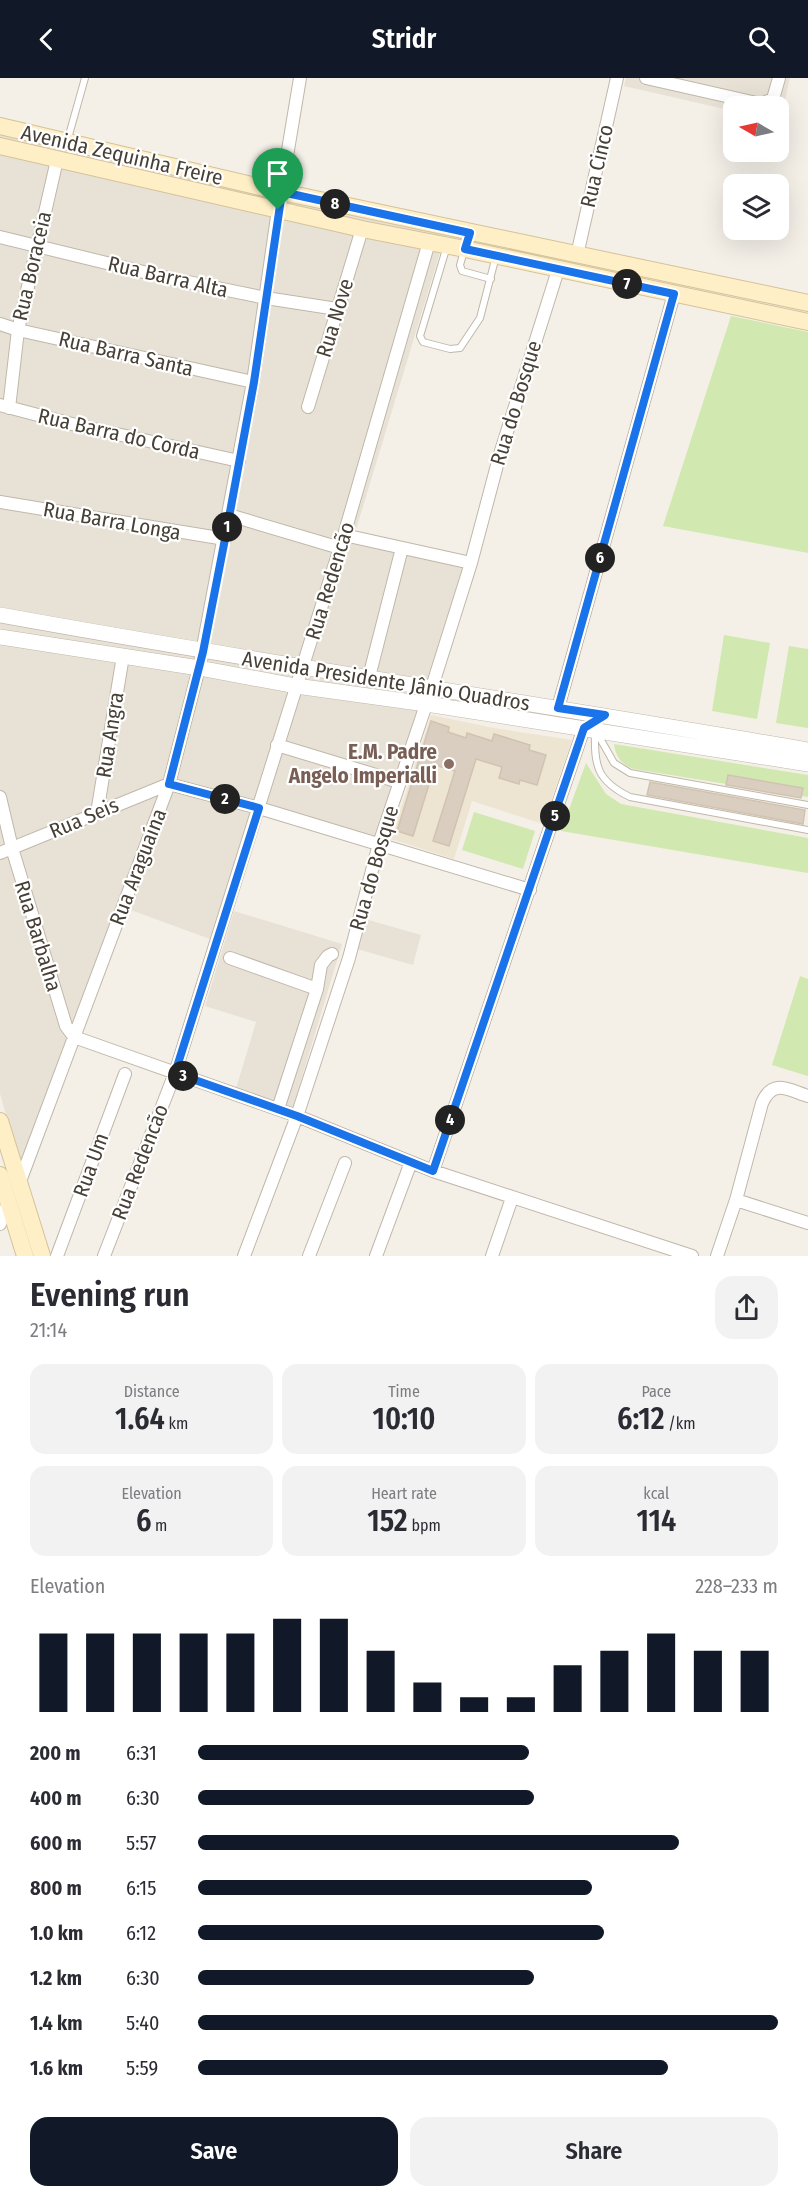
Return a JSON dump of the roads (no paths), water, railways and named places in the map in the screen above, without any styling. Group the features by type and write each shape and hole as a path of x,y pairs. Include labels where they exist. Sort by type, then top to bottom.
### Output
{"main road":[{"name":"Avenida Zequinha Freire","path":"0,126 282,192 467,241 577,255 808,303"},
{"name":"Avenida Zequinha Freire","path":"0,146 362,229 447,245 467,241 496,256 808,322"},
{"path":"133,176 134,159"},
{"path":"0,1121 8,1202 25,1256"},
{"path":"4,1169 19,1184 42,1256"},
{"path":"8,1202 19,1184"}],"street":[{"name":"Rua Araguaína","path":"19,1184 169,784 199,668 254,382 278,210 300,78"},
{"name":"Rua Cinco","path":"577,255 617,78"},
{"path":"646,78 761,104 773,99 779,78"},
{"name":"Rua Boraceia","path":"4,406 18,330 57,160"},
{"name":"Rua Nove","path":"308,407 362,229"},
{"name":"Rua Barra Alta","path":"0,237 36,248 168,278 266,298 337,309"},
{"name":"Rua Redencão","path":"104,1256 175,1073 344,535 429,242"},
{"name":"Rua do Bosque","path":"244,1256 297,1116 349,958 379,844 471,563 500,453 558,270"},
{"path":"558,708 674,294"},
{"name":"Rua Barra Santa","path":"0,324 18,330 254,382"},
{"name":"Rua Barra do Corda","path":"4,406 76,425 239,461"},
{"name":"Rua Barra Longa","path":"0,502 225,539"},
{"path":"229,515 340,548"},
{"path":"344,535 471,563"},
{"path":"369,677 402,548"},
{"name":"Avenida Presidente Jânio Quadros","path":"0,615 203,652 605,715 808,750"},
{"name":"Avenida Presidente Jânio Quadros","path":"0,637 199,668 296,686 808,764"},
{"name":"Rua Angra","path":"97,813 123,656"},
{"path":"433,1171 530,890 590,729 605,715"},
{"path":"277,745 399,782"},
{"path":"169,784 259,808 530,890"},
{"name":"Rua Seis","path":"0,853 169,784"},
{"name":"Rua Barbalha","path":"0,797 12,848 66,1026 74,1037"},
{"path":"278,1109 317,989 321,965 332,954"},
{"path":"230,958 317,989"},
{"path":"74,1037 297,1116 433,1171 692,1256"},
{"name":"Rua Um","path":"57,1256 124,1074"},
{"path":"717,1256 736,1200 762,1103 771,1089 781,1088 808,1096"},
{"path":"376,1256 411,1162"},
{"path":"309,1256 345,1163"},
{"path":"492,1256 512,1198"},
{"path":"736,1200 808,1223"},
{"path":"0,1224 8,1202"}],"lane":[{"path":"67,142 84,78"},
{"path":"467,241 460,265 462,271 491,279"},
{"path":"447,245 420,336 423,342 450,349 460,348 480,318 496,256"},
{"path":"590,729 614,764 630,773 808,805"},
{"path":"590,729 594,756 600,775 614,789 630,797 808,830"}],"place":[{"name":"E.M. Padre Angelo Imperialli","path":"449,764"}]}
